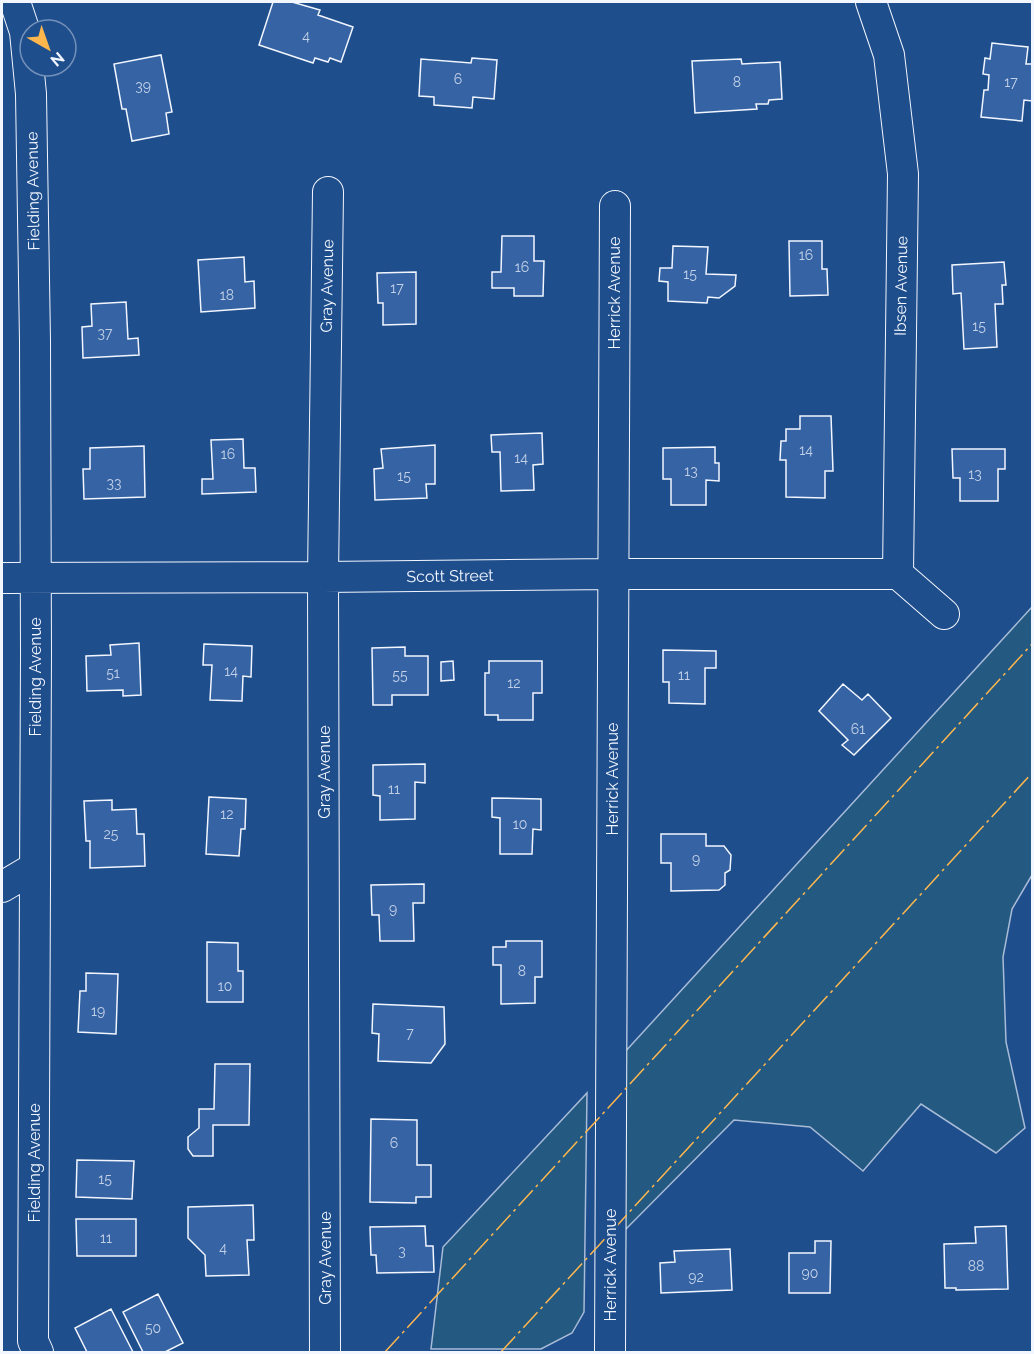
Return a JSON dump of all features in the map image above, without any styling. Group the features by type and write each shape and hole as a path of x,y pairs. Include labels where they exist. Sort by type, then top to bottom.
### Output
{"street":[{"name":"Fielding Avenue","path":"15,2 25,32 31,94 36,341 33,1341 38,1353"},
{"name":"Ibsen Avenue","path":"871,2 889,55 903,174 898,574"},
{"name":"Gray Avenue","path":"325,1353 323,577 328,192"},
{"name":"Herrick Avenue","path":"610,1353 615,206"},
{"name":"Scott Street","path":"2,578 898,574"},
{"path":"898,574 944,614"},
{"path":"2,886 34,868"}],"shaded area":[{"path":"1032,607 1032,875 1012,909 1003,957 1006,1042 1025,1128 996,1153 921,1104 863,1171 810,1127 734,1120 624,1231 623,1054"},
{"path":"587,1093 584,1312 572,1333 541,1349 431,1349 443,1247"}],"building":[{"path":"273,2 292,2 320,10 318,15 353,27 341,62 330,58 328,62 315,58 313,63 259,45"},
{"path":"992,43 1028,47 1026,64 1032,64 1032,101 1024,100 1022,121 981,117 984,90 988,90 989,75 983,74 985,58 990,59"},
{"path":"161,55 172,112 166,113 169,134 132,141 126,109 122,109 114,64"},
{"path":"472,58 497,60 494,99 473,97 472,108 434,105 434,97 419,96 421,59 471,63"},
{"path":"741,59 742,64 780,62 782,99 769,100 768,104 756,104 757,109 695,113 692,61"},
{"path":"502,236 534,236 534,261 544,261 543,296 514,296 514,288 492,288 492,272 501,272"},
{"path":"789,241 822,241 822,269 827,269 828,295 790,296"},
{"path":"673,246 708,247 706,274 736,275 735,286 719,298 708,297 707,303 668,301 668,282 659,281 660,268 672,268"},
{"path":"244,257 245,282 254,281 255,308 201,312 198,260"},
{"path":"1004,262 1006,285 1002,285 1003,304 995,304 997,347 964,349 961,293 953,294 952,265"},
{"path":"416,272 416,324 383,325 383,303 378,303 377,273"},
{"path":"126,302 128,339 138,338 139,355 83,358 82,327 92,326 91,304"},
{"path":"800,416 831,416 833,471 825,471 825,498 786,497 786,460 780,460 781,441 786,441 786,429 800,429"},
{"path":"542,433 543,464 533,465 534,490 501,491 500,452 492,452 491,435"},
{"path":"243,439 244,468 255,468 256,492 202,494 202,479 213,479 211,440"},
{"path":"435,445 435,484 426,484 427,498 375,500 374,469 383,468 381,449"},
{"path":"144,446 145,497 84,499 83,469 90,469 90,448"},
{"path":"715,447 715,463 719,463 719,481 706,480 706,505 671,505 671,479 663,479 663,448"},
{"path":"952,449 1005,449 1005,469 998,469 998,501 960,501 960,478 953,478"},
{"path":"139,643 141,695 123,696 123,690 87,691 86,656 111,655 110,645"},
{"path":"204,644 252,646 251,677 243,676 242,701 210,700 212,665 203,665"},
{"path":"405,647 405,656 428,656 428,695 392,695 392,705 373,705 372,648"},
{"path":"663,650 716,651 716,668 705,668 705,704 669,703 669,682 663,682"},
{"path":"453,661 454,680 441,681 441,662"},
{"path":"489,661 542,661 542,693 533,693 533,720 498,720 498,715 485,715 485,673 489,673"},
{"path":"843,684 862,700 868,694 891,718 854,755 842,745 848,740 819,711"},
{"path":"425,764 425,783 415,782 415,819 380,820 380,796 373,795 373,765"},
{"path":"209,797 246,799 245,829 241,829 239,856 206,854"},
{"path":"492,798 541,799 541,830 533,829 532,854 500,854 500,818 492,817"},
{"path":"112,800 112,810 136,809 137,834 144,834 145,866 90,868 90,841 86,841 84,801"},
{"path":"661,834 706,834 706,846 724,846 731,855 730,870 725,873 725,885 719,890 671,891 671,863 661,863"},
{"path":"424,884 424,903 413,903 414,941 380,941 379,915 372,915 371,885"},
{"path":"506,941 542,941 542,977 535,977 535,1003 501,1004 501,965 493,965 493,947 506,947"},
{"path":"207,942 238,943 238,971 243,971 243,1002 207,1002"},
{"path":"86,973 118,974 116,1034 78,1032 80,991 86,991"},
{"path":"373,1004 444,1007 445,1044 431,1063 378,1061 379,1034 372,1033"},
{"path":"215,1064 250,1064 249,1125 213,1125 213,1156 193,1156 188,1149 188,1137 199,1128 199,1109 214,1109"},
{"path":"371,1119 417,1120 417,1165 431,1165 431,1197 416,1197 416,1203 370,1202"},
{"path":"77,1160 134,1161 132,1199 76,1197"},
{"path":"253,1205 254,1240 247,1240 249,1275 206,1276 205,1255 188,1238 188,1207"},
{"path":"76,1219 136,1219 136,1256 77,1256"},
{"path":"425,1226 426,1246 433,1246 434,1272 377,1273 376,1255 371,1255 370,1227"},
{"path":"1006,1226 1008,1289 956,1290 956,1288 945,1288 944,1244 976,1243 975,1227"},
{"path":"815,1241 831,1241 830,1293 789,1293 789,1253 815,1253"},
{"path":"730,1249 732,1290 661,1293 660,1263 675,1262 674,1251"},
{"path":"158,1294 183,1343 165,1352 143,1352 123,1312"},
{"path":"111,1309 133,1352 87,1352 75,1328"}],"power":[{"path":"385,1352 1032,644"},
{"path":"501,1352 1032,773"}]}
